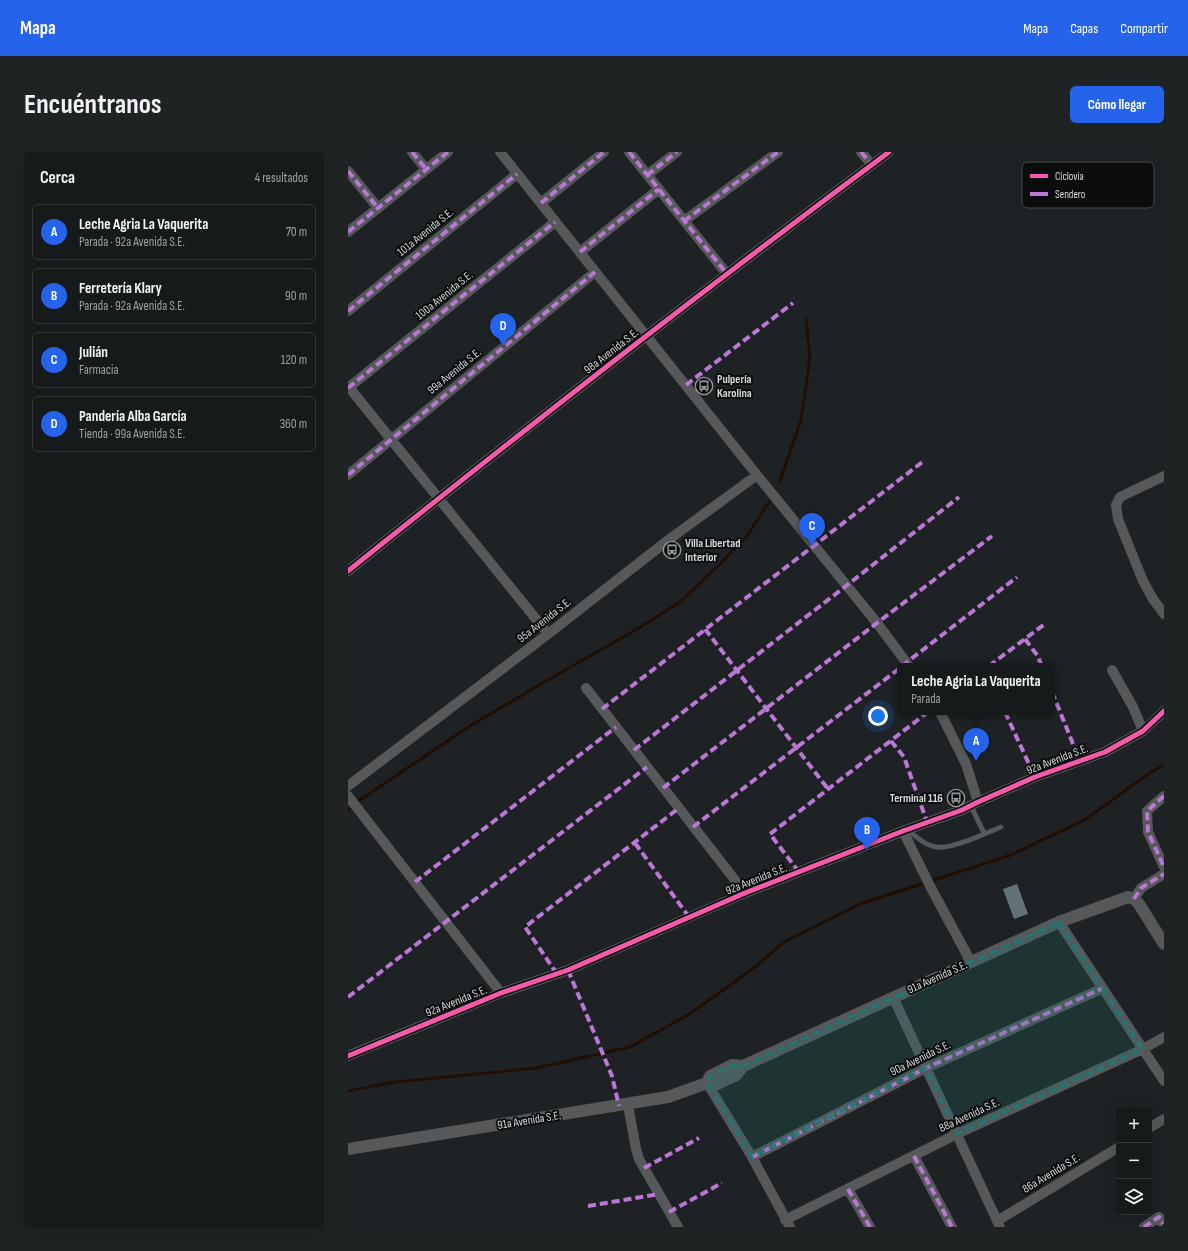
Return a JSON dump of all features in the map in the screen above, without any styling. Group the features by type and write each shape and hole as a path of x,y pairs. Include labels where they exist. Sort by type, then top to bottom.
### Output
{"street":[{"path":"412,152 426,169"},
{"path":"348,232 448,152"},
{"path":"500,152 877,623 907,663"},
{"path":"541,203 604,152"},
{"path":"629,152 728,274"},
{"path":"647,175 676,152"},
{"path":"684,221 778,152"},
{"path":"861,152 872,165"},
{"name":"98a Avenida S.E.","path":"348,571 438,498 647,336 889,152"},
{"path":"348,171 378,208"},
{"name":"101a Avenida S.E.","path":"348,311 517,174"},
{"path":"580,252 659,189"},
{"name":"100a Avenida S.E.","path":"348,387 555,222"},
{"name":"99a Avenida S.E.","path":"348,475 595,272"},
{"path":"348,387 548,634"},
{"name":"95a Avenida S.E.","path":"348,786 548,634 667,541 758,475"},
{"path":"1164,476 1120,497 1116,505 1118,519 1143,581 1153,599 1164,614"},
{"path":"1112,670 1133,707 1143,731"},
{"path":"586,688 745,894"},
{"name":"92a Avenida S.E.","path":"348,1056 501,993 568,970 745,894 905,830 956,813 1035,777 1105,752 1143,731 1164,711"},
{"path":"942,715 966,764 975,804"},
{"path":"1164,796 1147,811 1148,832 1164,867"},
{"path":"352,802 501,993"},
{"path":"905,830 925,876 971,962"},
{"path":"1164,874 1141,888 1134,899 1139,904 1164,944"},
{"name":"91a Avenida S.E.","path":"348,1149 572,1112 628,1105 668,1097 707,1083 715,1085 736,1075 743,1066 1059,922 1128,897 1134,899"},
{"path":"1059,922 1164,1081"},
{"name":"90a Avenida S.E.","path":"752,1157 926,1068 1103,988"},
{"path":"893,997 998,1224"},
{"name":"88a Avenida S.E.","path":"788,1223 848,1188 957,1134 1143,1049 1164,1037"},
{"path":"707,1083 752,1157 788,1223"},
{"path":"628,1105 639,1160 678,1227"},
{"path":"1152,1126 1164,1119"},
{"name":"86a Avenida S.E.","path":"998,1224 1116,1149"},
{"path":"914,1156 952,1227"},
{"path":"848,1188 870,1227"},
{"path":"1144,1227 1162,1221"}],"lane":[{"path":"975,804 984,833"},
{"path":"905,830 921,841 936,847 949,846 1001,827"}],"highlighted area":[{"path":"1059,922 1143,1049 957,1134 926,1068 752,1157 707,1083 710,1076 732,1065 743,1066"}],"building":[{"path":"1017,884 1028,914 1014,919 1003,889"}],"waterway":[{"path":"780,481 801,420 810,357 806,319"},
{"path":"348,811 360,800 470,726 679,603 747,536 769,502"},
{"path":"348,1091 395,1082 537,1068 630,1047 688,1015 754,968 784,942 860,904 1011,855 1086,819 1148,774 1164,765"}],"marked path":[{"path":"412,152 426,169"},
{"path":"348,232 448,152"},
{"path":"541,203 604,152"},
{"path":"629,152 727,274"},
{"path":"647,175 677,152"},
{"path":"684,221 778,152"},
{"path":"861,152 872,165"},
{"path":"348,171 378,208"},
{"path":"348,311 517,174"},
{"path":"580,252 659,189"},
{"path":"348,388 555,222"},
{"path":"348,475 595,272"},
{"path":"686,385 793,303"},
{"path":"602,709 925,460"},
{"path":"634,750 959,497"},
{"path":"663,788 992,536"},
{"path":"906,663 1017,577"},
{"path":"993,663 1046,623"},
{"path":"705,629 828,789"},
{"path":"1025,639 1037,655 1041,663"},
{"path":"693,827 897,670"},
{"path":"1055,699 1080,761"},
{"path":"799,872 770,834 924,715"},
{"path":"1006,715 1035,777"},
{"path":"415,882 616,727"},
{"path":"891,741 904,757 927,822"},
{"path":"348,997 647,767"},
{"path":"1164,796 1147,811 1148,832 1164,867"},
{"path":"557,974 525,927 679,808"},
{"path":"635,843 689,917"},
{"path":"1134,899 1141,888 1164,874"},
{"path":"568,970 612,1076 619,1106"},
{"path":"752,1157 926,1068 1103,988"},
{"path":"644,1168 699,1138"},
{"path":"914,1156 952,1227"},
{"path":"669,1212 722,1183"},
{"path":"848,1189 870,1227"},
{"path":"588,1206 659,1194"},
{"path":"1144,1227 1159,1217 1164,1225"}],"cycle path":[{"path":"348,571 617,359 889,152"},
{"path":"348,1056 501,993 568,970 745,893 903,831 962,810 1035,777 1105,752 1143,731 1164,711"}],"place":[{"name":"Pandería Alba García","path":"503,346"},
{"name":"Pulpería Karolina","path":"704,386"},
{"name":"Julián","path":"812,546"},
{"name":"Villa Libertad Interior","path":"672,550"},
{"name":"Leche Agria La Vaquerita","path":"976,761"},
{"name":"Terminal 116","path":"956,798"},
{"name":"Ferretería Klary","path":"867,850"}]}
